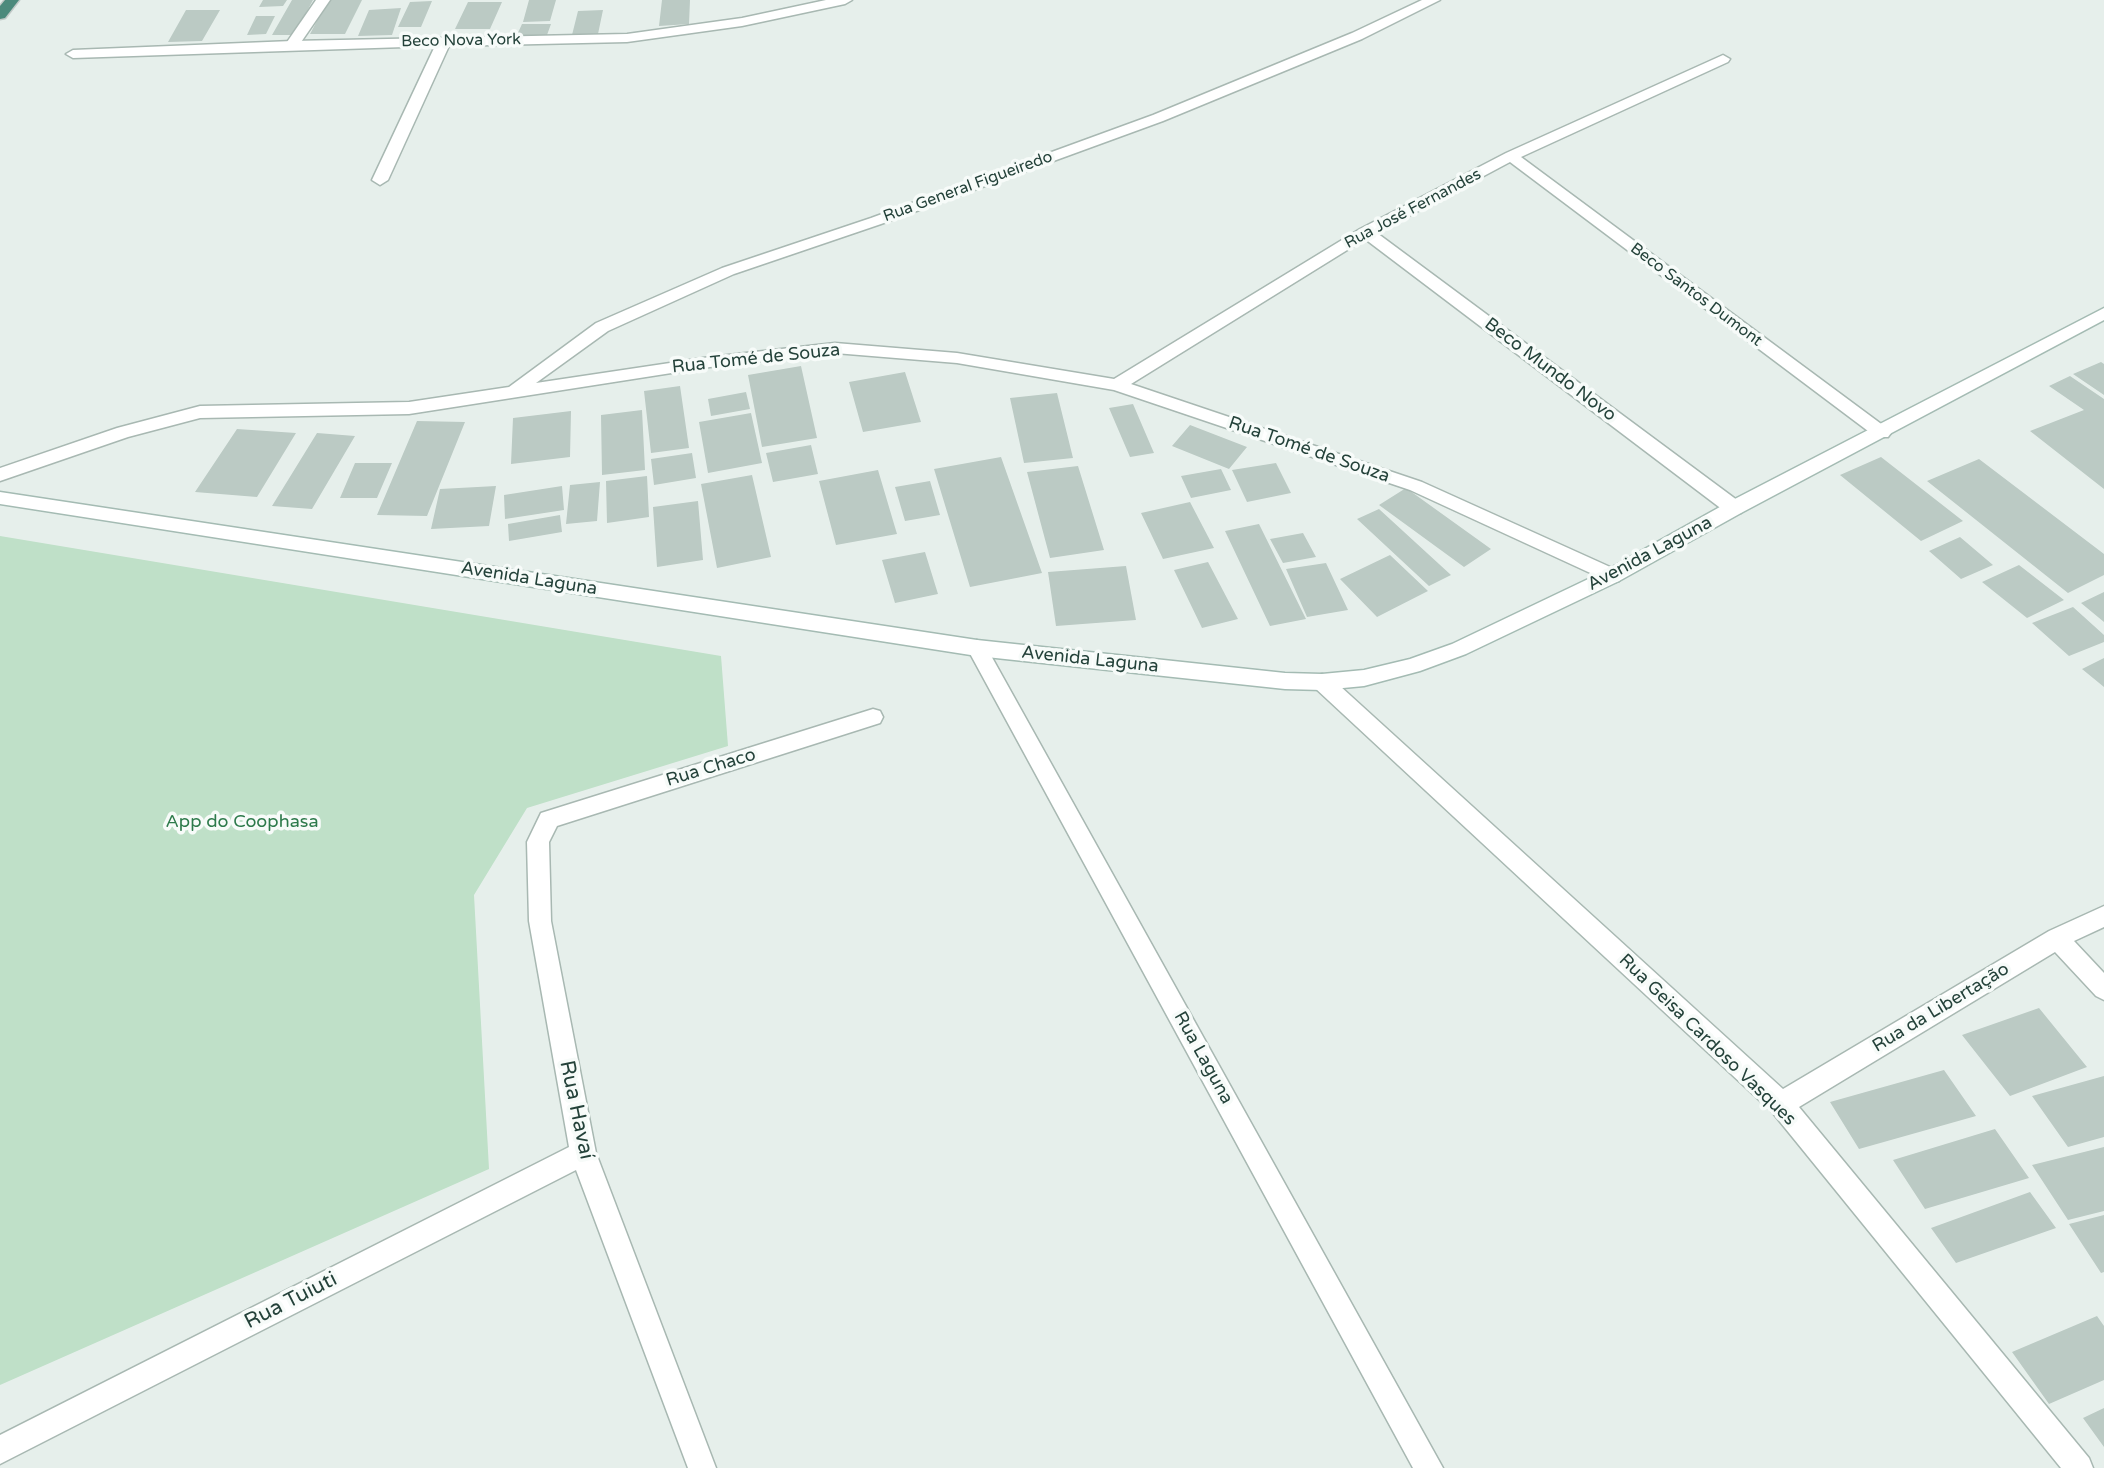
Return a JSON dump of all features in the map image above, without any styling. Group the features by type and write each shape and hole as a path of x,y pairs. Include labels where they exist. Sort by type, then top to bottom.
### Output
{"highway":[{"path":"0,15 12,0"}],"street":[{"path":"292,45 323,0"},
{"name":"Beco Nova York","path":"73,54 445,40 627,38 742,22 845,0"},
{"name":"Rua General Figueiredo","path":"514,390 602,327 728,271 876,221 1157,118 1357,36 1433,0"},
{"path":"380,180 445,40"},
{"name":"Rua José Fernandes","path":"1117,385 1366,232 1511,156 1723,59"},
{"name":"Beco Santos Dumont","path":"1511,156 1882,433"},
{"name":"Beco Mundo Novo","path":"1366,232 1734,508"},
{"name":"Avenida Laguna","path":"0,498 977,648 1286,681 1322,682 1364,678 1413,666 1459,649 1612,576 1734,508 1882,433 2104,313"},
{"name":"Rua Tomé de Souza","path":"0,475 123,432 200,412 409,408 710,362 835,348 957,358 1117,385 1416,486 1612,576"},
{"name":"Rua Laguna","path":"977,648 1429,1468"},
{"name":"Rua Geisa Cardoso Vasques","path":"1322,682 1781,1104 2079,1468"},
{"name":"Rua Chaco","path":"549,819 873,718"},
{"name":"Rua Havaí","path":"549,819 538,842 540,922 583,1153 702,1468"},
{"name":"Rua da Libertação","path":"1781,1104 2057,938 2104,916"},
{"path":"2057,938 2104,989"},
{"name":"Rua Tuiuti","path":"0,1450 583,1153"}],"green space":[{"name":"App do Coophasa","path":"0,536 721,656 728,746 527,808 474,895 489,1169 0,1385"}],"building":[{"path":"263,0 287,0 283,6 259,7"},
{"path":"292,0 313,0 294,35 272,35"},
{"path":"328,0 362,0 345,34 310,34"},
{"path":"529,0 556,0 550,21 523,22"},
{"path":"662,0 690,0 689,24 659,26"},
{"path":"432,1 421,27 398,27 410,2"},
{"path":"468,2 502,2 490,29 455,29"},
{"path":"401,8 392,35 358,36 369,10"},
{"path":"186,10 220,10 202,41 168,42"},
{"path":"603,10 598,34 572,35 578,11"},
{"path":"256,16 275,16 266,34 247,35"},
{"path":"522,24 551,24 547,35 517,35"},
{"path":"2101,362 2104,364 2104,395 2073,374"},
{"path":"801,366 817,438 762,447 748,375"},
{"path":"905,372 921,422 863,432 849,382"},
{"path":"2070,376 2104,399 2104,489 2030,431 2084,410 2049,386"},
{"path":"680,386 689,448 651,453 644,391"},
{"path":"746,392 750,409 711,416 708,399"},
{"path":"1057,393 1073,458 1024,463 1010,398"},
{"path":"1133,404 1154,453 1130,457 1109,408"},
{"path":"642,410 645,470 602,475 601,415"},
{"path":"571,411 570,457 511,464 513,418"},
{"path":"751,413 762,463 708,473 699,422"},
{"path":"417,421 465,422 427,516 377,515"},
{"path":"1190,425 1247,447 1229,469 1172,446"},
{"path":"237,429 296,433 257,497 195,492"},
{"path":"317,433 355,436 312,509 272,506"},
{"path":"811,445 818,474 773,482 766,453"},
{"path":"692,453 696,478 654,485 651,459"},
{"path":"1001,457 1042,573 970,587 934,469"},
{"path":"1881,457 1963,521 1921,541 1840,475"},
{"path":"1979,459 2104,554 2104,575 2068,593 1927,481"},
{"path":"355,463 392,463 377,498 340,498"},
{"path":"1276,463 1291,493 1247,502 1232,470"},
{"path":"1078,466 1104,550 1050,558 1027,472"},
{"path":"1221,469 1231,490 1191,498 1181,476"},
{"path":"878,470 897,534 836,545 819,481"},
{"path":"752,475 771,557 717,568 701,484"},
{"path":"647,476 649,517 607,523 606,481"},
{"path":"930,481 940,515 905,521 895,487"},
{"path":"600,482 597,521 566,524 570,485"},
{"path":"496,486 489,526 431,529 440,489"},
{"path":"562,486 564,510 505,519 504,495"},
{"path":"1406,488 1491,549 1464,567 1379,505"},
{"path":"698,501 703,560 657,567 653,507"},
{"path":"1190,502 1214,548 1163,559 1141,513"},
{"path":"1379,509 1451,575 1429,586 1357,519"},
{"path":"560,515 562,532 509,541 508,524"},
{"path":"1259,524 1306,619 1270,626 1225,531"},
{"path":"1303,533 1316,557 1283,563 1270,539"},
{"path":"1960,537 1993,565 1961,579 1929,551"},
{"path":"925,552 938,594 895,603 882,560"},
{"path":"1390,555 1428,591 1377,617 1340,579"},
{"path":"1208,562 1238,619 1202,628 1174,570"},
{"path":"1326,563 1348,610 1307,617 1286,569"},
{"path":"2019,565 2064,600 2027,618 1982,582"},
{"path":"1126,566 1136,620 1056,626 1048,572"},
{"path":"2104,592 2104,622 2081,603"},
{"path":"2073,607 2104,635 2104,642 2069,656 2032,623"},
{"path":"2104,658 2104,687 2082,669"},
{"path":"2039,1008 2087,1067 2010,1096 1962,1035"},
{"path":"1944,1070 1976,1116 1859,1149 1830,1102"},
{"path":"2104,1076 2104,1137 2068,1147 2032,1096"},
{"path":"1995,1129 2029,1178 1925,1209 1893,1160"},
{"path":"2104,1147 2104,1211 2068,1220 2032,1165"},
{"path":"2030,1192 2056,1228 1956,1263 1931,1228"},
{"path":"2104,1215 2104,1272 2101,1273 2069,1224"},
{"path":"2097,1316 2104,1326 2104,1380 2049,1404 2012,1352"},
{"path":"2104,1408 2104,1447 2083,1418"}]}
